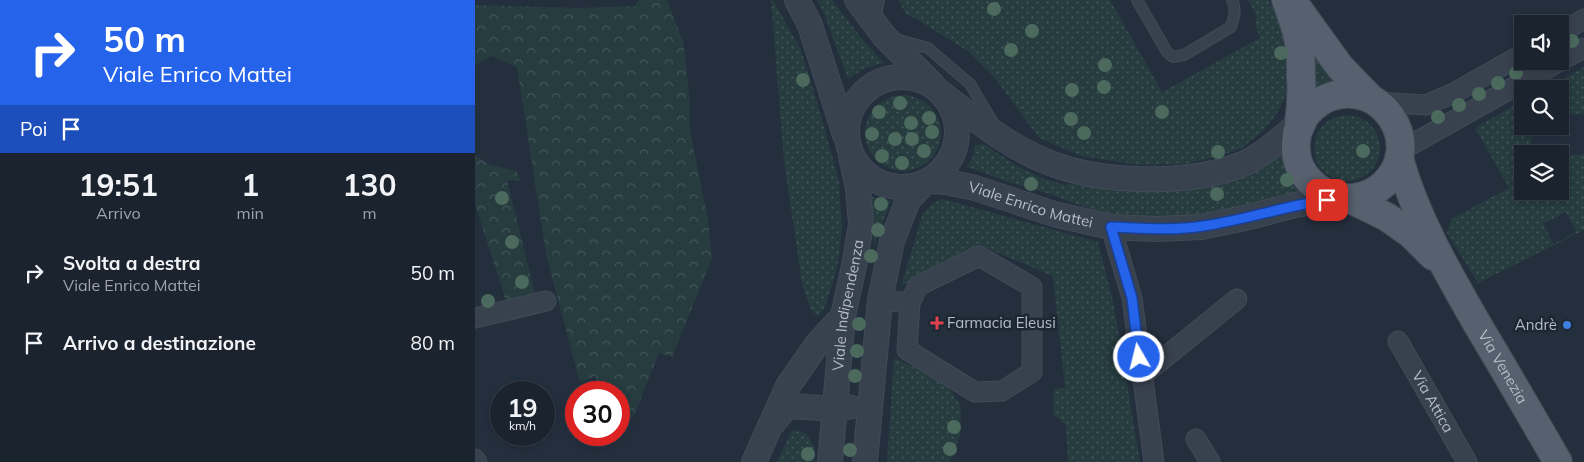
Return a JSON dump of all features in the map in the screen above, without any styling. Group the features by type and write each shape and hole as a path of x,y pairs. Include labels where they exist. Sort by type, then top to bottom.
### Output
{"main road":[{"path":"1286,0 1299,43 1301,77 1300,124 1296,150 1300,167 1310,182 1324,192 1345,198 1387,217 1411,234 1447,271"},
{"path":"1292,0 1341,67 1388,112 1395,124 1400,137 1400,155 1406,183 1447,271"},
{"path":"1300,124 1317,103 1334,95 1352,94 1374,100"},
{"path":"1345,198 1360,197 1381,187 1392,174 1400,155"},
{"name":"Via Venezia","path":"1447,271 1558,462"}],"street":[{"path":"797,0 810,25 848,146 858,167 871,178 888,186 905,188 925,182 944,168 954,150 957,130 953,110 879,19 857,0"},
{"path":"1569,28 1584,19"},
{"path":"1569,56 1584,48"},
{"path":"1374,100 1426,105 1454,93 1514,59"},
{"path":"1400,155 1545,70"},
{"path":"848,146 848,118 857,99 873,84 893,77 915,78 938,90 1004,140 1045,162 1085,173 1125,178 1173,178 1207,175 1246,162 1300,124"},
{"name":"Viale Indipendenza","path":"831,462 843,316 861,224 858,188 848,146"},
{"name":"Viale Indipendenza","path":"865,462 880,300 892,241 909,200 925,182"},
{"name":"Viale Enrico Mattei","path":"925,182 947,182 975,188 1054,214 1111,227 1156,229 1201,227 1295,205 1345,198"},
{"path":"1111,227 1132,298 1153,462"},
{"path":"979,256 1032,287 1032,372 1002,391 975,392 907,350 910,303 918,286 979,256"},
{"path":"1142,376 1237,299"},
{"path":"880,300 910,303"},
{"path":"475,318 547,302"},
{"path":"754,462 788,386 818,343 843,316"},
{"name":"Via Attica","path":"1398,341 1467,462"},
{"path":"772,424 783,411 791,406 835,409 850,407 871,397"},
{"path":"803,407 823,417 833,436"},
{"path":"1196,438 1210,462"}],"lane":[{"path":"1137,0 1167,52 1173,57 1184,55 1231,27 1235,14 1232,0"},
{"path":"879,19 928,48 970,84 1004,140"}],"green space":[{"path":"638,0 667,0 683,41 689,90 690,131 708,220 712,258 672,357 659,353 633,418 630,416 630,381 598,381 595,376 579,381 546,254 517,67 491,56 475,65 475,5 580,8 636,6"},
{"path":"771,0 773,0 801,50 839,181 842,228 838,264 825,308 818,316 811,310 802,283 784,161"},
{"path":"817,0 832,0 884,63 865,68 848,79 825,16"},
{"path":"898,0 1110,0 1162,92 1260,38 1255,25 1257,16 1248,0 1268,0 1281,23 1286,57 1286,96 1277,113 1265,129 1242,148 1219,156 1185,164 1138,165 1082,156 1039,138 995,78 969,52 906,14"},
{"path":"1313,52 1348,82 1313,94"},
{"path":"1584,67 1584,114 1569,115 1569,80 1561,80"},
{"path":"903,95 918,98 930,106 938,118 941,133 938,148 930,160 918,168 903,171 888,168 876,160 868,148 865,133 868,118 876,106 888,98"},
{"path":"1514,106 1514,135 1531,135 1532,145 1514,145 1514,200 1569,200 1569,155 1584,154 1584,230 1478,283 1447,233 1451,219 1509,188 1475,128","holes":["1566,212 1576,232 1554,244 1543,224"]},
{"path":"1347,115 1359,118 1370,125 1377,136 1380,148 1377,160 1370,171 1359,178 1347,181 1335,178 1324,171 1317,160 1314,148 1317,136 1324,125 1335,118"},
{"path":"984,144 1017,166 1039,177 1065,185 1076,183 1111,188 1284,149 1306,194 1177,222 1127,219 967,167 973,156 975,145"},
{"path":"475,155 488,164 516,171 521,181 507,180 535,293 506,301 475,204"},
{"path":"872,197 891,201 874,247"},
{"path":"943,199 1098,242 1114,305 1140,462 1068,462 1066,425 1053,414 1054,389 1065,388 1053,276 982,246 901,286 923,213 934,202"},
{"path":"894,358 944,381 961,406 960,436 952,457 948,462 887,462"},
{"path":"792,430 805,433 810,440 815,454 814,462 777,462"}],"place":[{"name":"Farmacia Eleusi","path":"937,323"},
{"name":"Andrè","path":"1567,325"}],"route":[{"path":"1139,357 1132,298 1111,227 1156,229 1201,227 1295,205 1327,200"}]}
